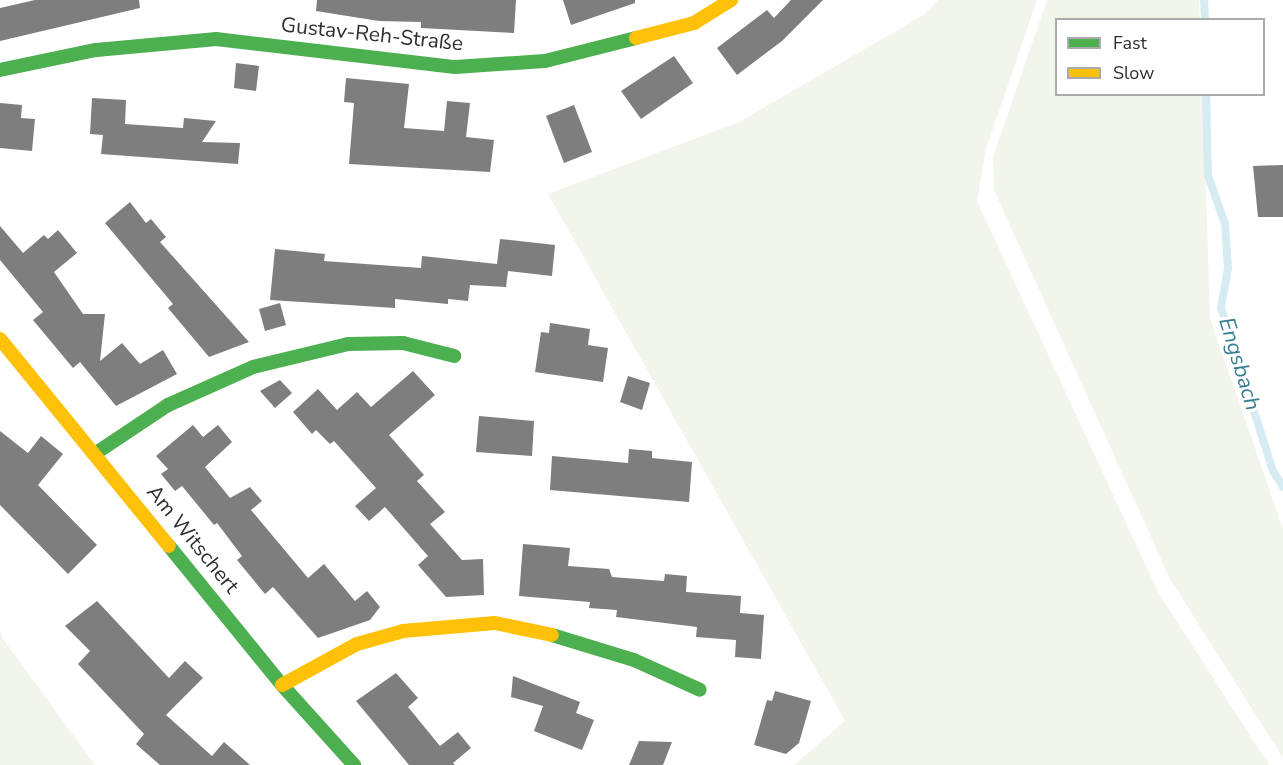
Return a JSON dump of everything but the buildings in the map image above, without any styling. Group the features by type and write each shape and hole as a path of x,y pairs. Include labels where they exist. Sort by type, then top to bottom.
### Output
{"street":[{"name":"Gustav-Reh-Straße","path":"0,70 96,50 216,39 455,67 545,61 694,23 731,0"},
{"name":"Am Witschert","path":"0,339 96,453 282,685 354,765"},
{"path":"96,453 168,405 253,367 348,344 403,343 454,356"},
{"path":"282,685 357,644 403,631 495,623 544,632 634,660 700,690"}],"shaded area":[{"path":"938,0 1037,0 986,149 977,201 1158,592 1269,765 794,765 845,721 548,194 739,122 925,14"},
{"path":"1047,0 1199,0 1200,18 1055,18 1055,96 1203,96 1210,318 1283,529 1283,758 1170,579 994,190 993,157"},
{"path":"0,631 3,639 95,765 0,765"}],"waterway":[{"name":"Engsbach","path":"1204,0 1205,18"},
{"name":"Engsbach","path":"1206,96 1208,175 1225,224 1228,268 1221,308 1273,471 1283,487"}],"traffic: fast":[{"path":"0,70 96,50 216,39 455,67 545,61 636,38"},
{"path":"96,453 168,405 253,367 348,344 403,343 454,356"},
{"path":"169,546 282,685 354,765"},
{"path":"552,635 634,660 700,690"}],"traffic: slow":[{"path":"636,38 694,23 731,0"},
{"path":"0,339 169,546"},
{"path":"282,685 357,644 403,631 495,623 552,635"}]}
